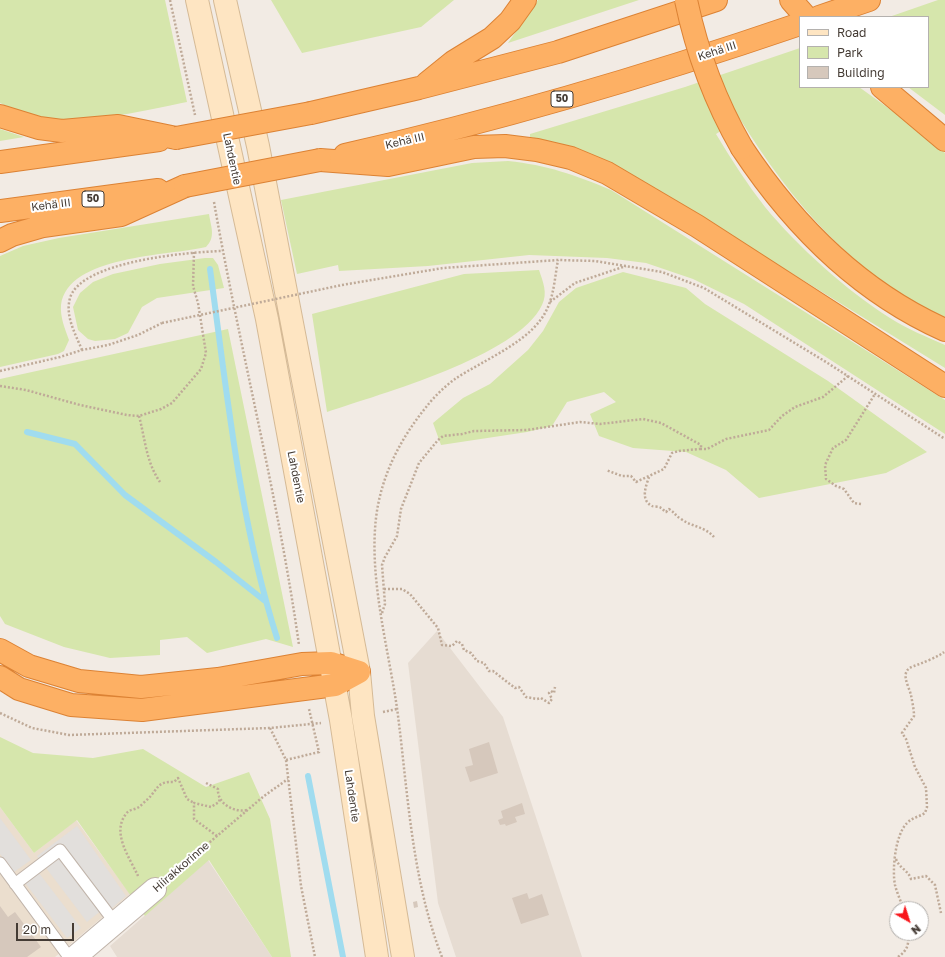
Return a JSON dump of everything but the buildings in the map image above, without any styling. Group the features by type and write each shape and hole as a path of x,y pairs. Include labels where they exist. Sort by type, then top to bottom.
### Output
{"highway":[{"path":"419,88 453,62 492,38 510,21 525,0"},
{"path":"686,0 693,33 710,85 725,118 742,148 765,182 800,225 839,262 881,294 928,322 945,330"},
{"path":"0,162 176,138 311,113 419,88 558,52 716,0"},
{"path":"791,0 805,16"},
{"path":"823,16 869,0"},
{"name":"Kehä III","path":"0,211 185,186 320,160 418,138 522,111 799,24"},
{"path":"883,88 945,140"},
{"path":"0,116 39,128 62,131 118,126 176,138"},
{"path":"320,160 388,165 474,147 506,146 537,150 571,158 607,173 697,226 945,386"},
{"path":"0,241 12,235 43,226 121,215 185,186"},
{"path":"0,650 29,666 79,681 141,687 218,679 302,664 331,663 359,672"},
{"path":"0,677 19,689 71,705 142,710 335,685 359,672"}],"main road":[{"name":"Lahdentie","path":"197,0 266,319 331,663 377,957"},
{"path":"225,0 258,146 359,672 363,716 403,957"}],"street":[{"name":"Hiirakkorinne","path":"75,957 151,893"}],"lane":[{"path":"15,884 60,850 116,924"},
{"path":"0,864 69,957"}],"path":[{"path":"170,0 197,122"},
{"path":"212,195 222,251 276,514 302,664"},
{"path":"82,350 71,323 68,310 71,296 81,282 98,273 124,264 194,252 222,251"},
{"path":"0,386 26,390 47,397 111,412 139,416 161,409 172,403 201,369 206,353 206,345 198,303 192,286 194,252"},
{"path":"442,957 425,899 409,816 397,709 375,571 376,519 382,488 390,464 406,434 428,404 453,380 530,332 540,320 550,302 558,260"},
{"path":"0,371 60,357 82,350 108,346 138,335 162,323 342,285 444,268 558,260 594,261 662,272 704,288 848,376 945,439"},
{"path":"550,302 575,283 629,266"},
{"path":"606,470 622,476 631,476 636,482 650,477 664,469 667,461 671,457 670,454 675,451 708,449 726,439 761,433 769,430 782,416 795,407 823,397 848,376"},
{"path":"861,504 854,503 844,489 836,486 826,479 825,465 833,448 846,440 875,394"},
{"path":"139,416 144,442 152,470 160,482"},
{"path":"382,614 385,607 382,565 397,536 401,509 419,463 443,436 462,434 474,430 526,430 580,422 600,424 643,419 661,423 681,432 698,442 702,447 699,449"},
{"path":"650,477 645,489 645,498 647,503 666,512 669,509 681,520 693,526 707,530 714,536"},
{"path":"384,588 402,589 410,594 438,628 442,645 452,646 457,641 462,644 464,650 471,653 477,661 484,663 490,671 493,671 515,688 519,687 526,697 537,699 541,698 551,702 552,699 548,695 551,691 554,693 555,687"},
{"path":"900,901 895,884 895,857 898,840 905,824 914,817 925,813 927,807 926,788 915,767 906,739 902,733 914,716 911,696 904,681 906,671 911,667 929,658 937,658 944,652"},
{"path":"286,760 319,752 312,725 306,689"},
{"path":"363,716 397,709"},
{"path":"0,713 32,728 69,735 270,728 312,725 341,720"},
{"path":"270,728 286,760 301,886 315,957"},
{"path":"151,893 124,847 119,829 123,818 128,811 142,805 151,796 157,785 165,782 174,782 178,778 187,799 194,803 211,807 219,802 220,798"},
{"name":"Hiirakkorinne","path":"151,893 247,810 288,778"},
{"path":"206,783 218,790 220,798 234,811 247,810"},
{"path":"194,803 194,819 217,836"},
{"path":"895,857 898,864 909,873 911,879 926,876 935,885 941,913"},
{"path":"898,957 905,952 909,941"}],"shaded area":[{"path":"437,631 503,717 582,957 456,957 438,903 408,663"},
{"path":"0,807 34,853 76,820 130,894 55,957 0,957"},
{"path":"0,818 31,860 14,872 0,854"},
{"path":"77,826 126,896 112,908 108,905 87,922 37,856"},
{"path":"208,860 272,957 117,957 110,946"},
{"path":"39,873 81,928 67,938 25,883"}],"green space":[{"path":"0,0 165,0 187,102 116,116 79,120 46,119 0,103"},
{"path":"271,0 454,0 421,27 302,53"},
{"path":"538,0 639,0 508,43"},
{"path":"938,0 945,0 945,115 909,88 929,88 929,16 892,16"},
{"path":"799,48 799,88 860,88 923,133 945,153 945,317 912,301 882,281 854,259 828,234 781,179 740,119 716,134 758,198 792,237 823,267 874,307 903,326 945,345 945,368 636,177 568,146 530,137 530,134 685,87"},
{"path":"0,129 24,137 0,141"},
{"path":"508,161 561,171 611,190 945,400 945,434 744,304 693,279 646,263 607,258 529,255 428,266 339,271 338,265 297,274 281,200 472,163"},
{"path":"209,214 212,236 206,247 122,261 100,267 81,276 68,289 61,305 64,327 69,340 64,351 58,354 0,367 0,256 23,246 59,238"},
{"path":"213,258 218,265 224,288 157,298 142,307 128,333 115,339 95,341 88,339 78,330 73,307 80,293 93,282 113,274 160,264"},
{"path":"539,270 545,292 544,301 528,324 506,341 477,357 445,371 412,384 327,412 312,314 464,274"},
{"path":"623,272 686,288 705,304 828,381 927,452 886,473 759,498 726,470 686,452 633,448 599,436 590,414 616,402 604,392 567,402 552,426 527,432 441,445 433,423 463,398 490,384 528,350 543,331 559,302 576,288"},
{"path":"228,329 293,647 266,639 207,653 187,637 160,640 160,655 110,658 64,647 5,624 0,616 0,379"},
{"path":"0,737 33,753 93,758 143,749 206,787 249,772 270,819 291,957 272,957 209,860 145,916 77,820 34,853 0,807"}],"waterway":[{"path":"210,269 229,408 244,501 264,593 277,638"},
{"path":"27,432 75,444 125,495 216,562 265,601"},
{"path":"308,776 343,957"}]}
